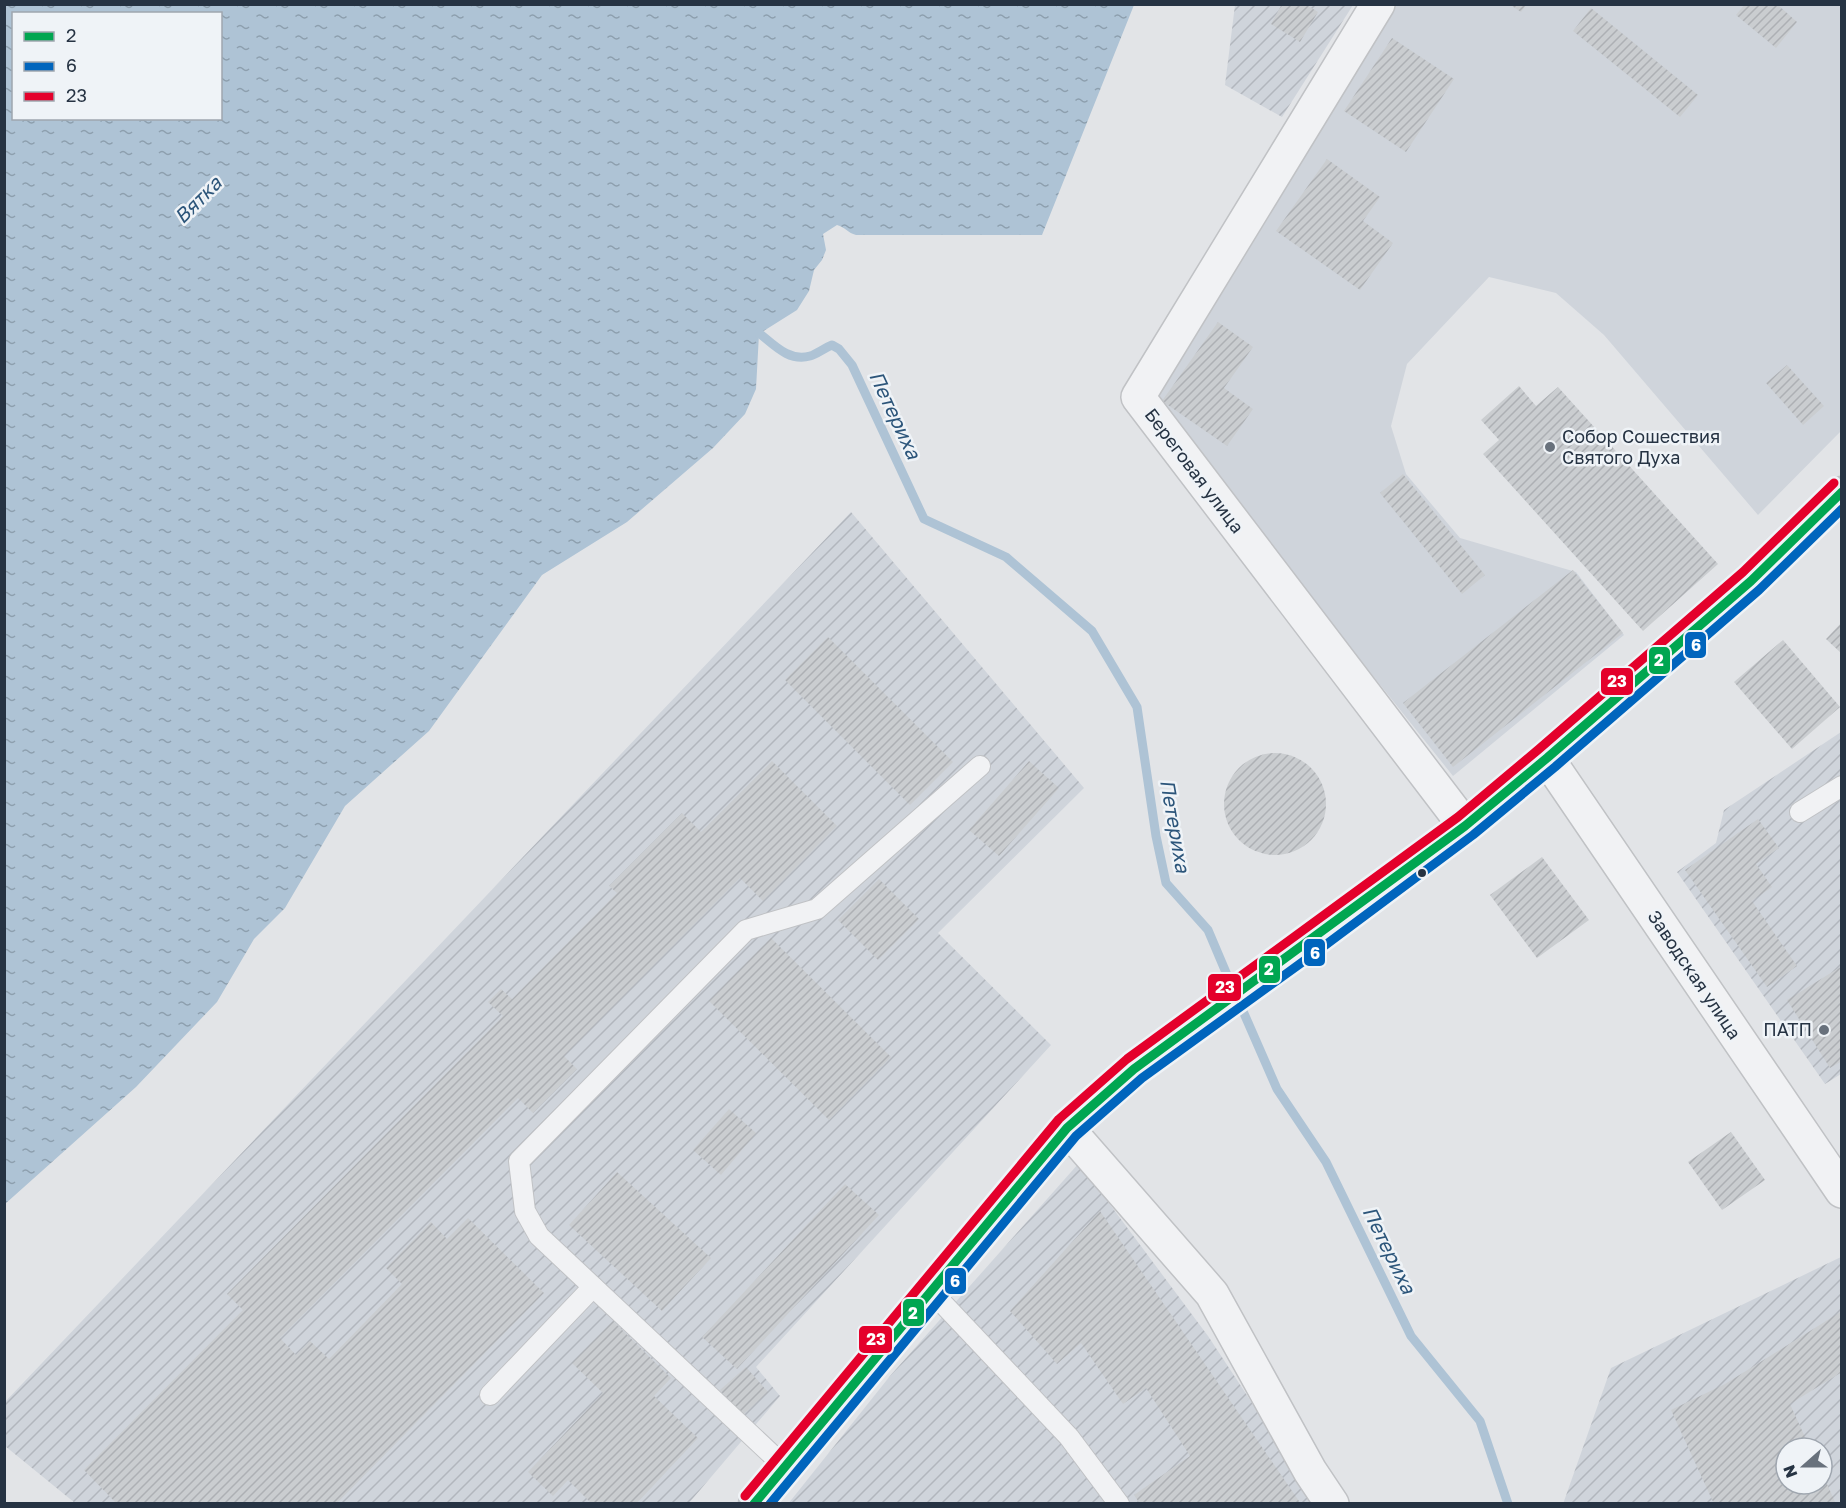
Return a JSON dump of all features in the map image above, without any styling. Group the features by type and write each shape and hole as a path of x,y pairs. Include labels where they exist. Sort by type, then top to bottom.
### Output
{"main road":[{"path":"754,1503 1067,1128 1134,1070 1465,825 1547,758 1751,581 1841,494"}],"street":[{"name":"Береговая улица","path":"1378,4 1138,398 1465,825"},
{"name":"Заводская улица","path":"1547,758 1842,1191"},
{"path":"1067,1128 1212,1294 1310,1471 1332,1503"}],"lane":[{"path":"785,1467 539,1236 525,1210 519,1161 746,930 817,909 980,766"},
{"path":"1800,812 1842,786"},
{"path":"490,1395 593,1287"},
{"path":"931,1291 1069,1437 1119,1503"}],"shaded area":[{"path":"1235,5 1353,5 1282,117 1225,85"},
{"path":"1397,5 1841,5 1841,431 1758,515 1604,335 1556,293 1489,277 1407,364 1391,426 1406,474 1460,538 1576,572 1624,635 1453,776 1155,403"},
{"path":"851,512 1084,788 938,933 1051,1045 756,1367 780,1396 689,1503 75,1503 5,1446 4,1403"},
{"path":"1841,732 1841,1074 1825,1084 1677,872 1716,843 1724,810"},
{"path":"1079,1163 1208,1336 1318,1503 788,1504 890,1376"},
{"path":"1841,1257 1841,1503 1563,1504 1611,1368"}],"water":[{"name":"Вятка","path":"5,4 1134,5 1042,235 856,235 837,225 823,234 826,250 814,270 809,291 797,310 759,334 756,389 745,414 713,448 627,522 542,575 429,731 345,806 285,908 254,939 217,1002 136,1087 5,1204"}],"building":[{"path":"1282,4 1305,4 1318,12 1300,42 1271,24"},
{"path":"1509,4 1527,4 1521,12"},
{"path":"1745,4 1777,4 1797,22 1776,48 1736,15"},
{"path":"1591,8 1698,95 1680,117 1573,31"},
{"path":"1392,38 1454,79 1406,152 1344,111"},
{"path":"1327,159 1380,197 1363,221 1393,243 1360,290 1276,231"},
{"path":"1218,322 1253,347 1224,388 1253,409 1227,446 1162,401"},
{"path":"1787,365 1824,406 1803,425 1766,383"},
{"path":"1519,386 1536,406 1558,387 1718,564 1643,631 1483,454 1499,440 1481,420"},
{"path":"1403,474 1485,575 1462,594 1380,493"},
{"path":"1573,570 1623,633 1453,767 1403,703"},
{"path":"1842,622 1842,654 1826,639"},
{"path":"828,637 953,762 910,805 785,680"},
{"path":"1783,640 1840,707 1792,749 1734,682"},
{"path":"1275,753 1294,757 1311,768 1322,785 1326,804 1322,823 1311,840 1294,851 1275,855 1256,851 1239,840 1228,823 1224,804 1228,785 1239,768 1256,757"},
{"path":"772,761 837,826 763,901 740,878 564,1056 577,1069 533,1113 518,1098 280,1338 296,1355 310,1341 329,1359 402,1284 386,1268 431,1222 447,1239 468,1218 544,1293 336,1504 117,1504 84,1470 243,1310 227,1294 503,1016 488,1002 501,989 512,999 617,893 609,886 682,813 701,832"},
{"path":"1029,761 1059,788 999,856 969,830"},
{"path":"1758,819 1779,848 1756,864 1772,887 1752,901 1797,966 1767,987 1685,870"},
{"path":"1542,857 1589,920 1537,958 1490,895"},
{"path":"879,879 919,919 878,960 838,920"},
{"path":"771,938 891,1057 829,1120 709,1001"},
{"name":"ПАТП","path":"1842,966 1842,1061 1830,1068 1787,1000"},
{"path":"729,1109 756,1133 721,1175 693,1150"},
{"path":"1731,1132 1765,1180 1722,1210 1688,1162"},
{"path":"617,1172 711,1258 662,1311 569,1225"},
{"path":"845,1184 879,1215 737,1369 702,1337"},
{"path":"1100,1211 1301,1504 1140,1504 1134,1495 1190,1456 1146,1388 1123,1404 1081,1343 1057,1364 1010,1311"},
{"path":"1842,1311 1842,1372 1790,1404 1805,1436 1774,1436 1774,1496 1832,1496 1836,1504 1714,1504 1671,1410 1725,1384"},
{"path":"613,1321 671,1378 654,1396 698,1438 636,1504 592,1504 568,1480 553,1496 528,1472 603,1393 572,1363"},
{"path":"746,1367 768,1392 743,1415 720,1390"}],"waterway":[{"name":"Петериха","path":"759,333 776,347 795,357 810,356 832,345 839,349 852,365 924,519 1006,557 1092,631 1137,707 1156,836 1166,883 1208,930 1233,989"},
{"name":"Петериха","path":"1239,1002 1277,1089 1326,1162 1411,1336 1480,1421 1508,1504"}],"transit line":[{"name":"23","path":"745,1496 1059,1119 1127,1059 1458,817 1743,572 1834,483"},
{"name":"2","path":"754,1504 1067,1128 1134,1069 1465,826 1751,581 1842,492"},
{"name":"6","path":"770,1504 1076,1136 1142,1078 1473,835 1759,590 1842,509"}],"place":[{"name":"Собор Сошествия Святого Духа","path":"1550,447"},
{"name":"ПАТП","path":"1824,1030"}]}
